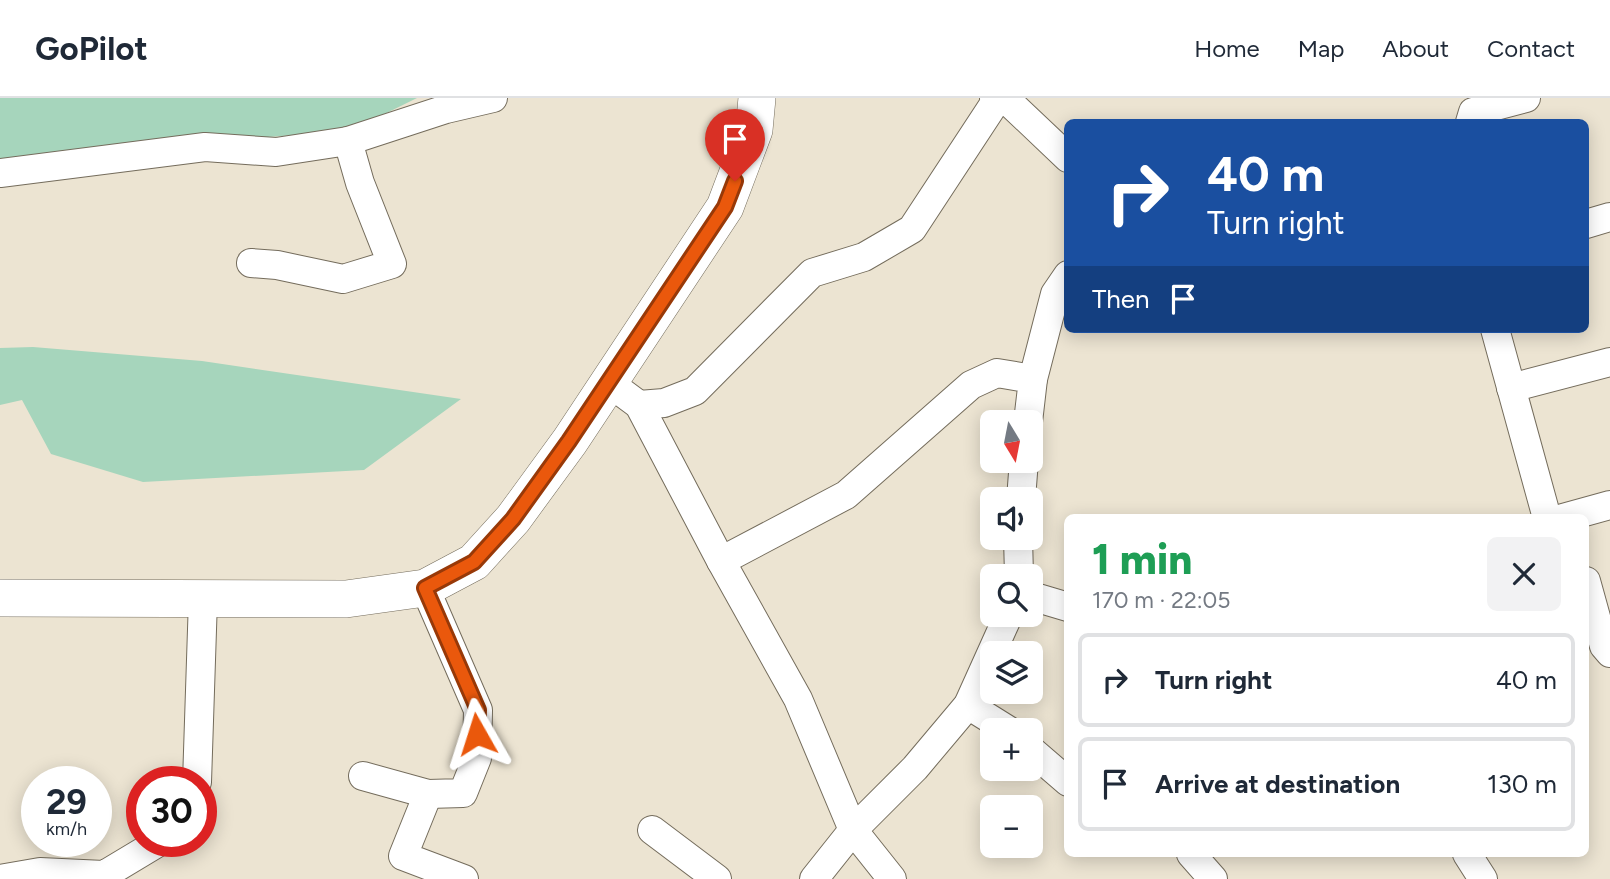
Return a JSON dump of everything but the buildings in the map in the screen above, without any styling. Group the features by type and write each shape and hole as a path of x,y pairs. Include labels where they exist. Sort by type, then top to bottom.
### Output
{"street":[{"path":"0,173 205,147 275,152 348,141 446,109 493,98"},
{"path":"0,598 346,599 425,588 474,562 513,519 569,441 725,207 754,130 757,98"},
{"path":"639,405 664,403 695,391 811,273 864,257 912,229 996,98 1010,103 1064,154"},
{"path":"1471,119 1473,112 1526,98"},
{"path":"251,263 277,265 343,279 392,264 360,183 348,141"},
{"path":"1589,223 1610,217"},
{"path":"1029,410 1033,379 1055,294 1064,281"},
{"path":"1496,333 1511,388 1559,514"},
{"path":"1511,388 1610,362"},
{"path":"721,562 846,495 971,385 997,373 1033,379"},
{"path":"608,382 639,405 721,562 798,699 853,830 892,879"},
{"path":"1576,514 1610,505"},
{"path":"363,776 428,794 463,793 477,758 478,710 425,588"},
{"path":"1589,592 1604,646 1610,653"},
{"path":"198,766 204,598"},
{"path":"1043,600 1064,606"},
{"path":"814,879 853,830 915,768 968,705 1003,627"},
{"path":"968,705 989,718"},
{"path":"1043,760 1064,779"},
{"path":"428,794 403,856 464,879"},
{"path":"652,830 717,879"},
{"path":"0,879 40,872 104,875 134,857"},
{"path":"1194,857 1213,879"},
{"path":"1469,857 1483,879"}],"green space":[{"path":"0,98 417,98 350,131 145,146 0,161"},
{"path":"33,347 202,361 461,399 364,470 143,482 51,454 22,400 0,405 0,348"}],"route":[{"path":"477,734 478,710 425,588 474,562 513,519 569,441 725,207 735,181"}]}
